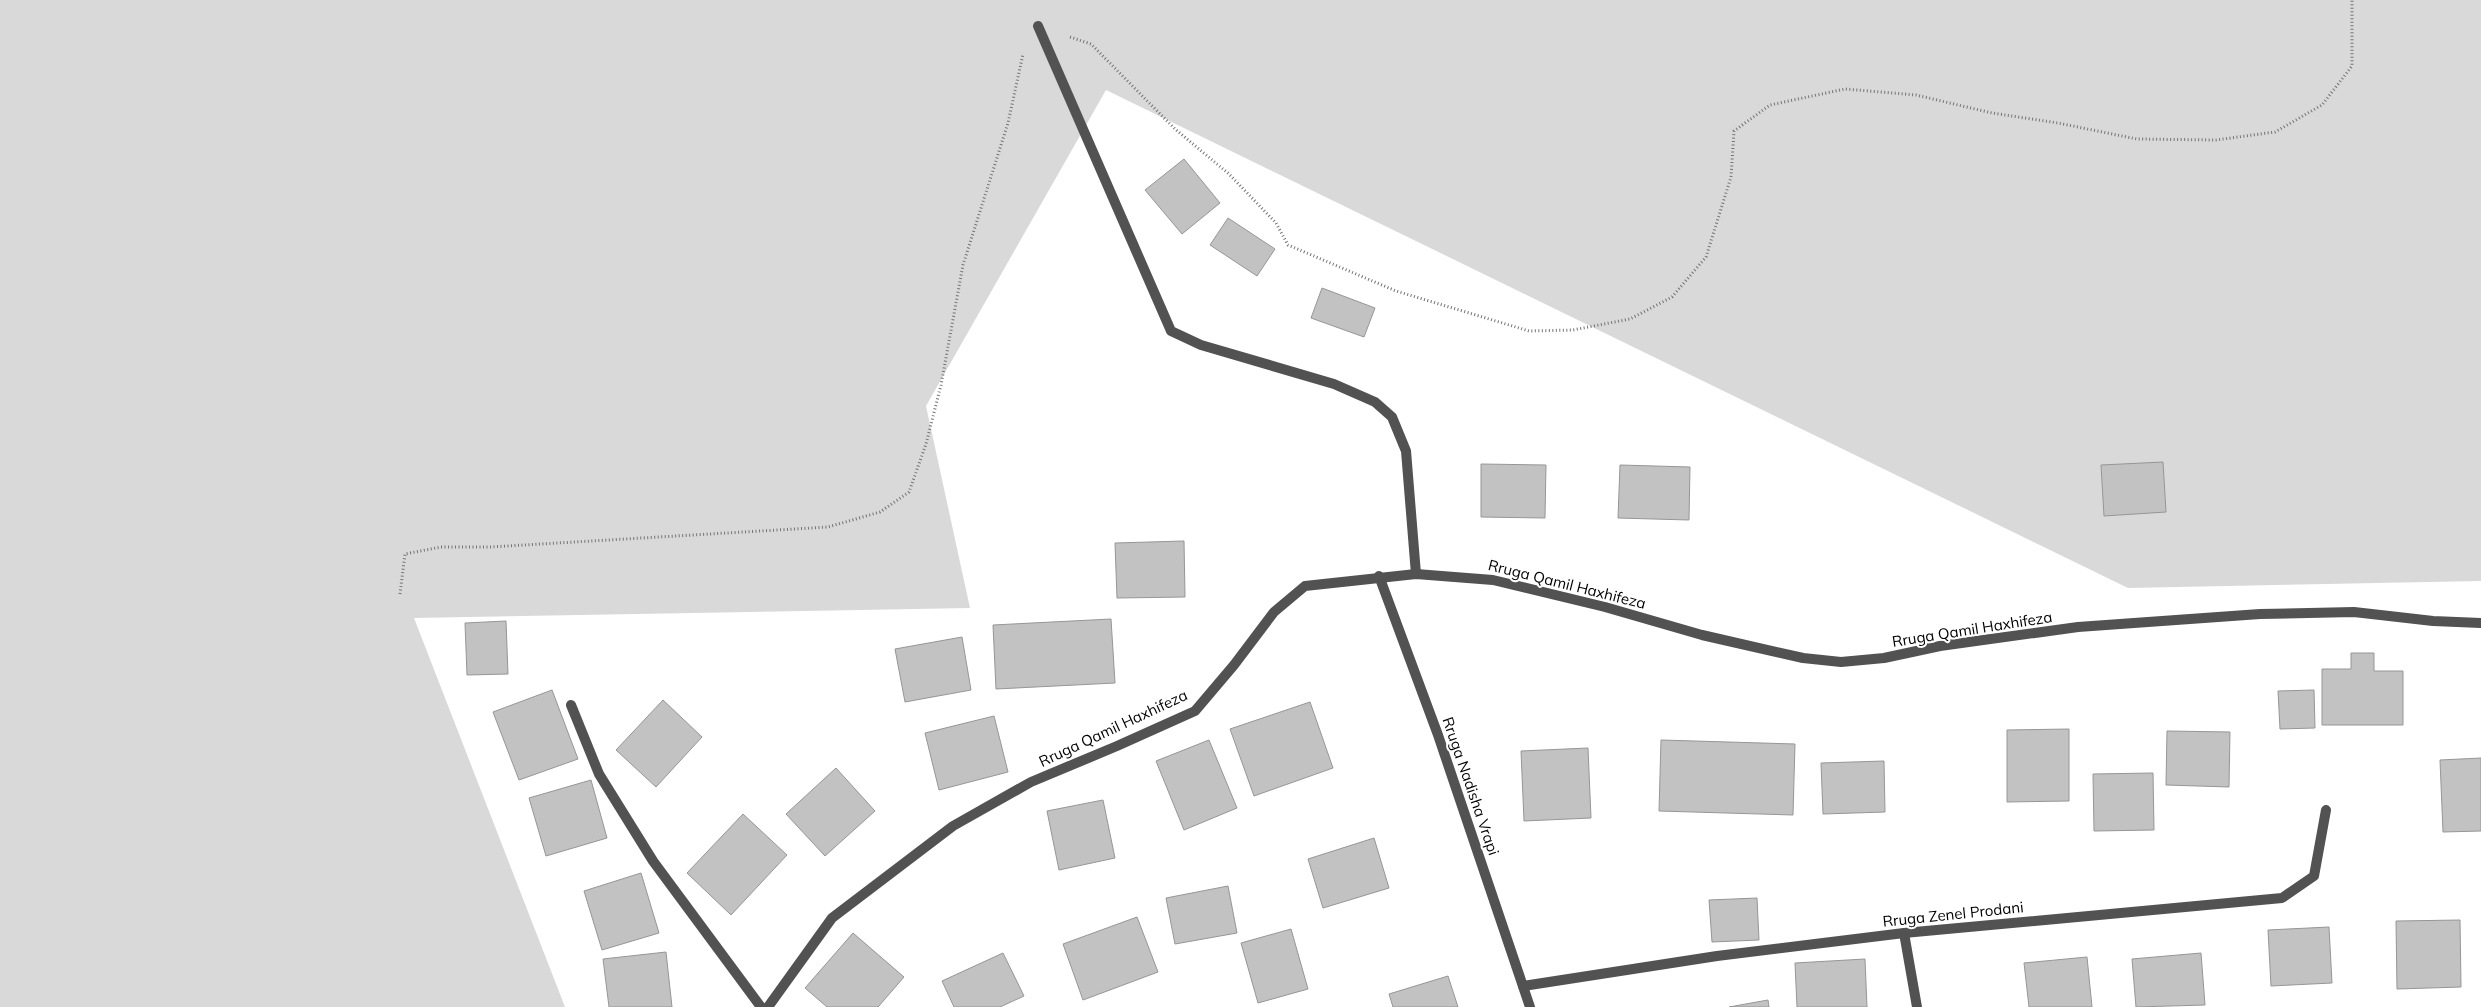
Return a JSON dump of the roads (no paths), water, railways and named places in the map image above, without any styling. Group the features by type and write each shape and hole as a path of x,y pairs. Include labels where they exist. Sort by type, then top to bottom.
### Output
{"street":[{"path":"1038,26 1171,331 1201,345 1334,384 1375,402 1392,417 1406,451 1416,574"},
{"name":"Rruga Qamil Haxhifeza","path":"768,1007 832,918 952,826 1031,782 1195,711 1274,612 1305,586 1379,576 1416,574 1493,580 1605,607 1711,637 1803,658 1841,662 1884,658 1940,646 2078,627 2260,614 2354,612 2433,621 2481,623"},
{"name":"Rruga Nadisha Vrapi","path":"1379,576 1438,735 1530,1007"},
{"path":"571,705 599,774 653,860 761,1007"},
{"name":"Rruga Zenel Prodani","path":"1523,986 1718,956 1904,933 2282,898 2314,876 2326,810"},
{"path":"1904,933 1917,1007"}]}
